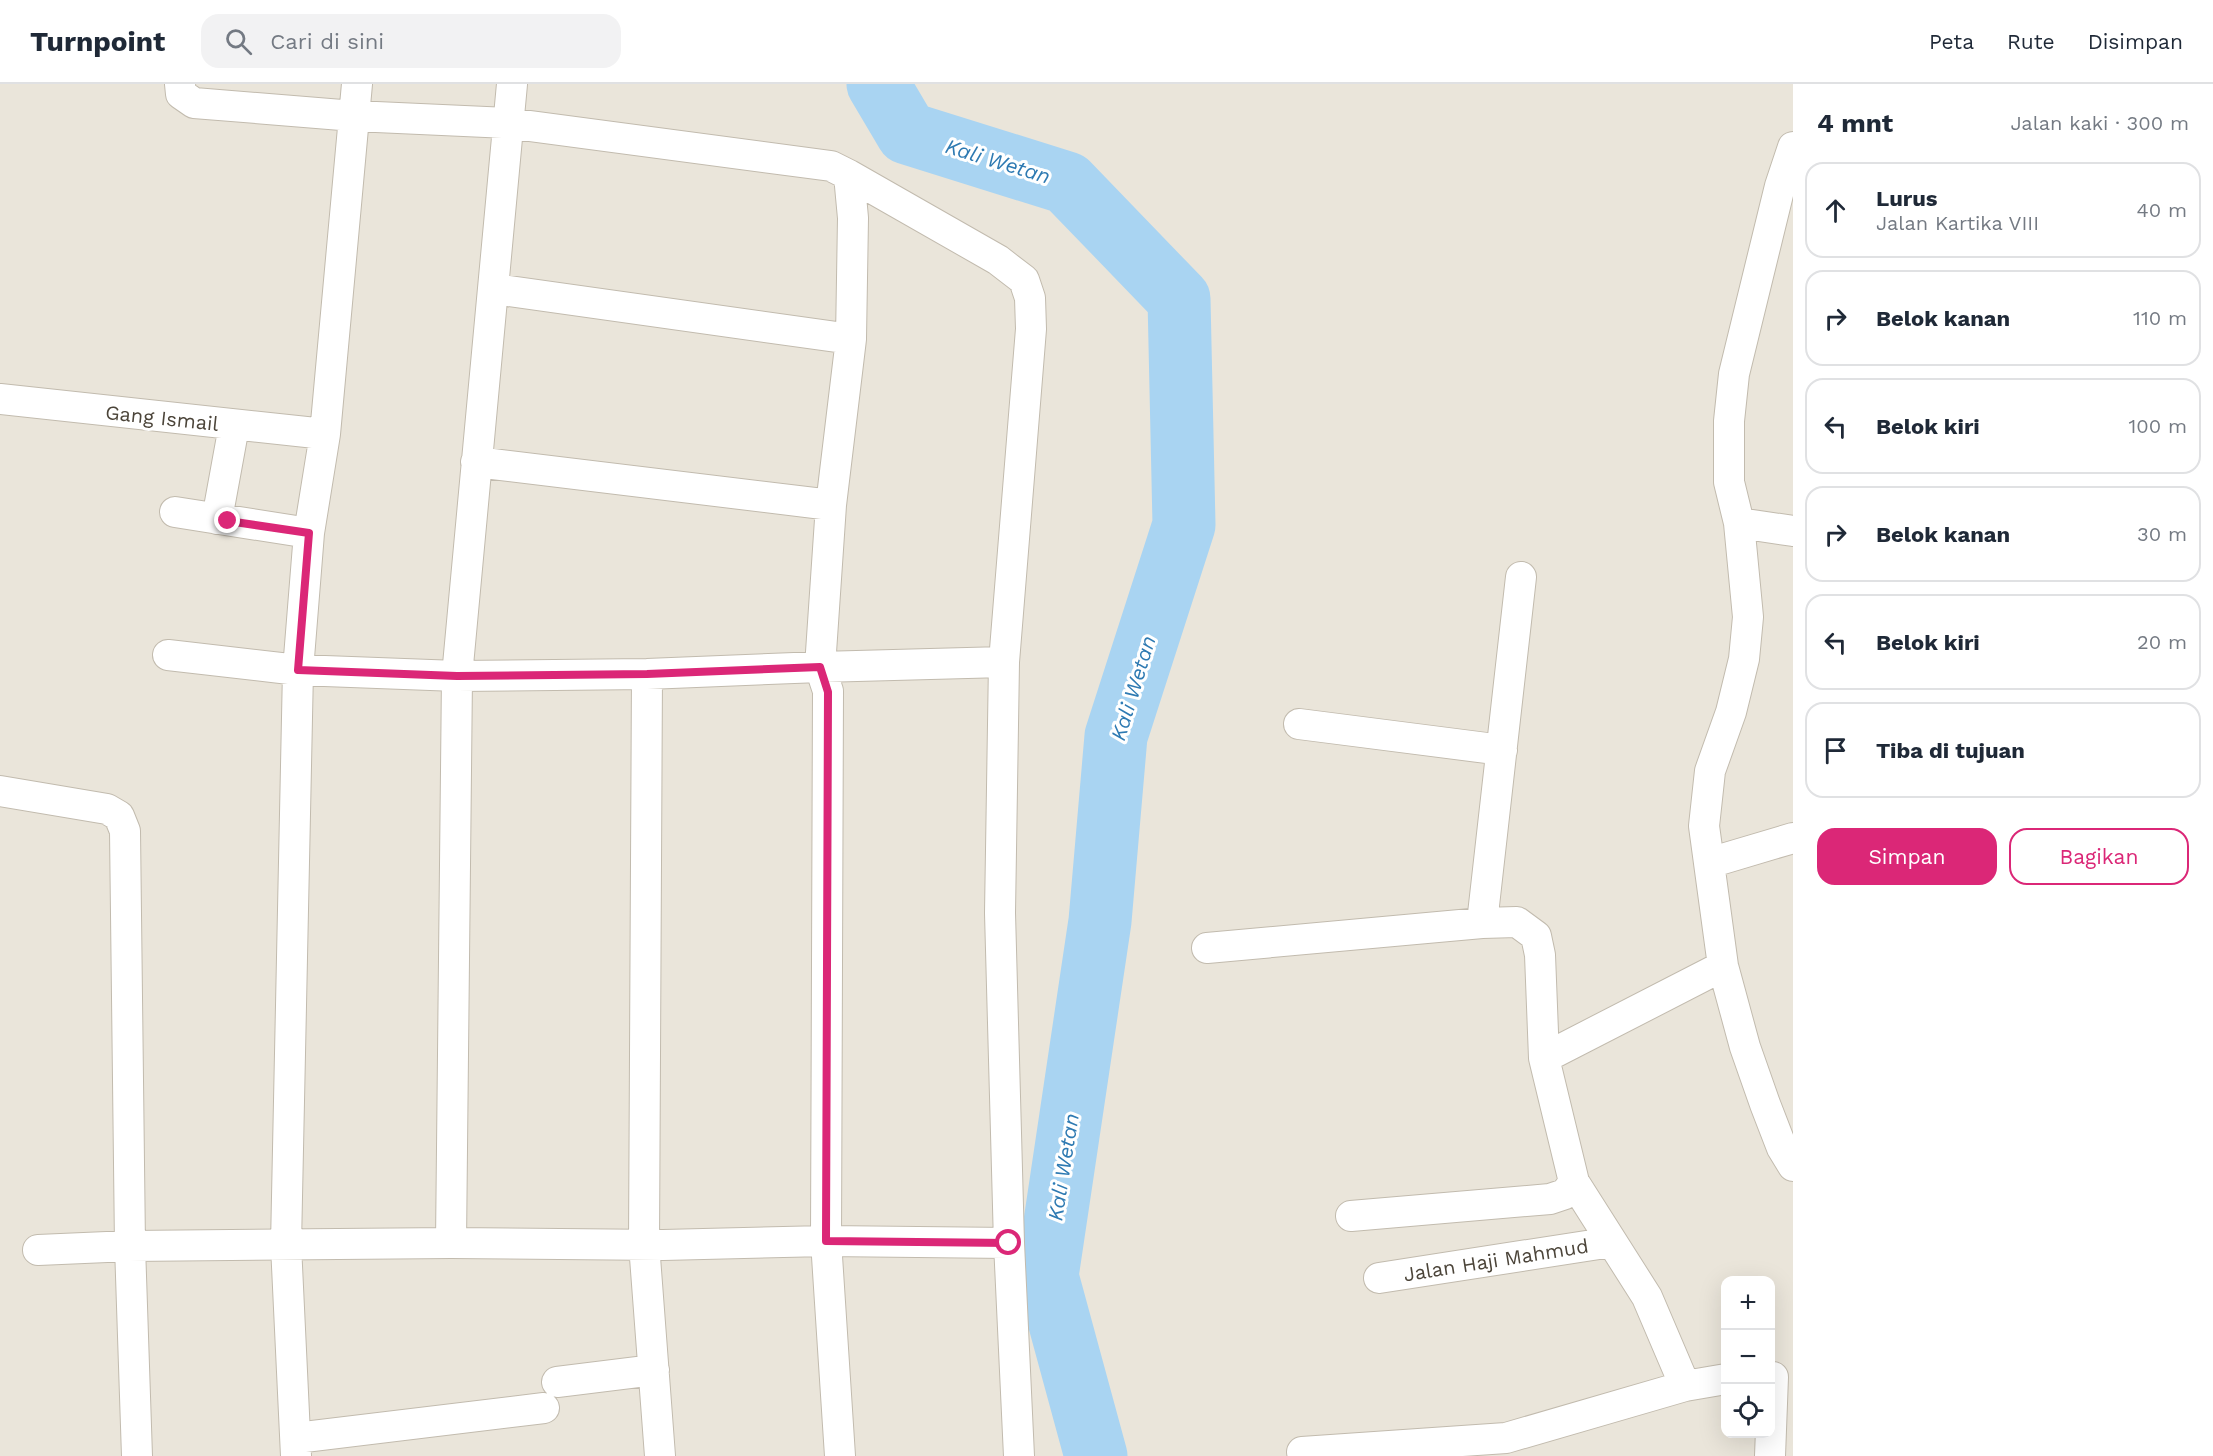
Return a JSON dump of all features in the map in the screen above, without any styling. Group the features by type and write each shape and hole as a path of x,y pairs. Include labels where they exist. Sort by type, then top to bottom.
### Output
{"street":[{"path":"180,84 181,94 194,103 354,116 508,123 831,166 998,260 1024,280 1030,298 1031,329 1005,662 1000,913 1009,1243 1019,1456"},
{"path":"357,84 325,434 309,533 298,670 286,1245 296,1447 550,1395 654,1370"},
{"path":"451,1243 457,676 512,84"},
{"path":"1793,147 1780,186 1734,374 1729,421 1730,482 1738,523 1748,617 1744,659 1731,712 1710,771 1704,826 1724,966 1745,1047 1782,1148 1793,1166"},
{"path":"840,1456 826,1241 828,692 820,667 831,505 850,339 853,218 849,175"},
{"path":"494,289 850,339"},
{"name":"Gang Ismail","path":"0,399 325,434"},
{"path":"217,519 234,426"},
{"path":"476,462 831,505"},
{"path":"175,512 309,533"},
{"path":"1738,523 1793,531"},
{"path":"1482,923 1521,577"},
{"path":"168,656 298,670 457,676 647,674 1005,662"},
{"path":"647,674 644,1244 660,1456"},
{"path":"1299,724 1502,750"},
{"path":"0,791 107,809 119,816 125,831 130,1246 137,1456"},
{"path":"1709,862 1793,838"},
{"path":"1207,948 1482,923 1517,922 1536,936 1540,955 1544,1058 1574,1182 1647,1297 1685,1386"},
{"path":"1544,1058 1724,966"},
{"path":"1351,1216 1550,1199 1565,1194 1574,1182"},
{"path":"38,1250 130,1246 451,1243 644,1244 826,1241 1009,1243"},
{"name":"Jalan Haji Mahmud","path":"1379,1278 1612,1242"},
{"path":"1770,1456 1779,1378"},
{"path":"1302,1452 1506,1438 1685,1386 1721,1380"}],"shaded area":[{"path":"0,84 1793,84 1793,1456 0,1456"}],"waterway":[{"name":"Kali Wetan","path":"878,84 907,133 1067,183 1179,299 1184,525 1116,736 1100,921 1047,1276 1096,1456"}],"route":[{"path":"228,521 309,533 298,670 457,676 647,674 820,667 828,692 826,1241 1009,1243"}]}
